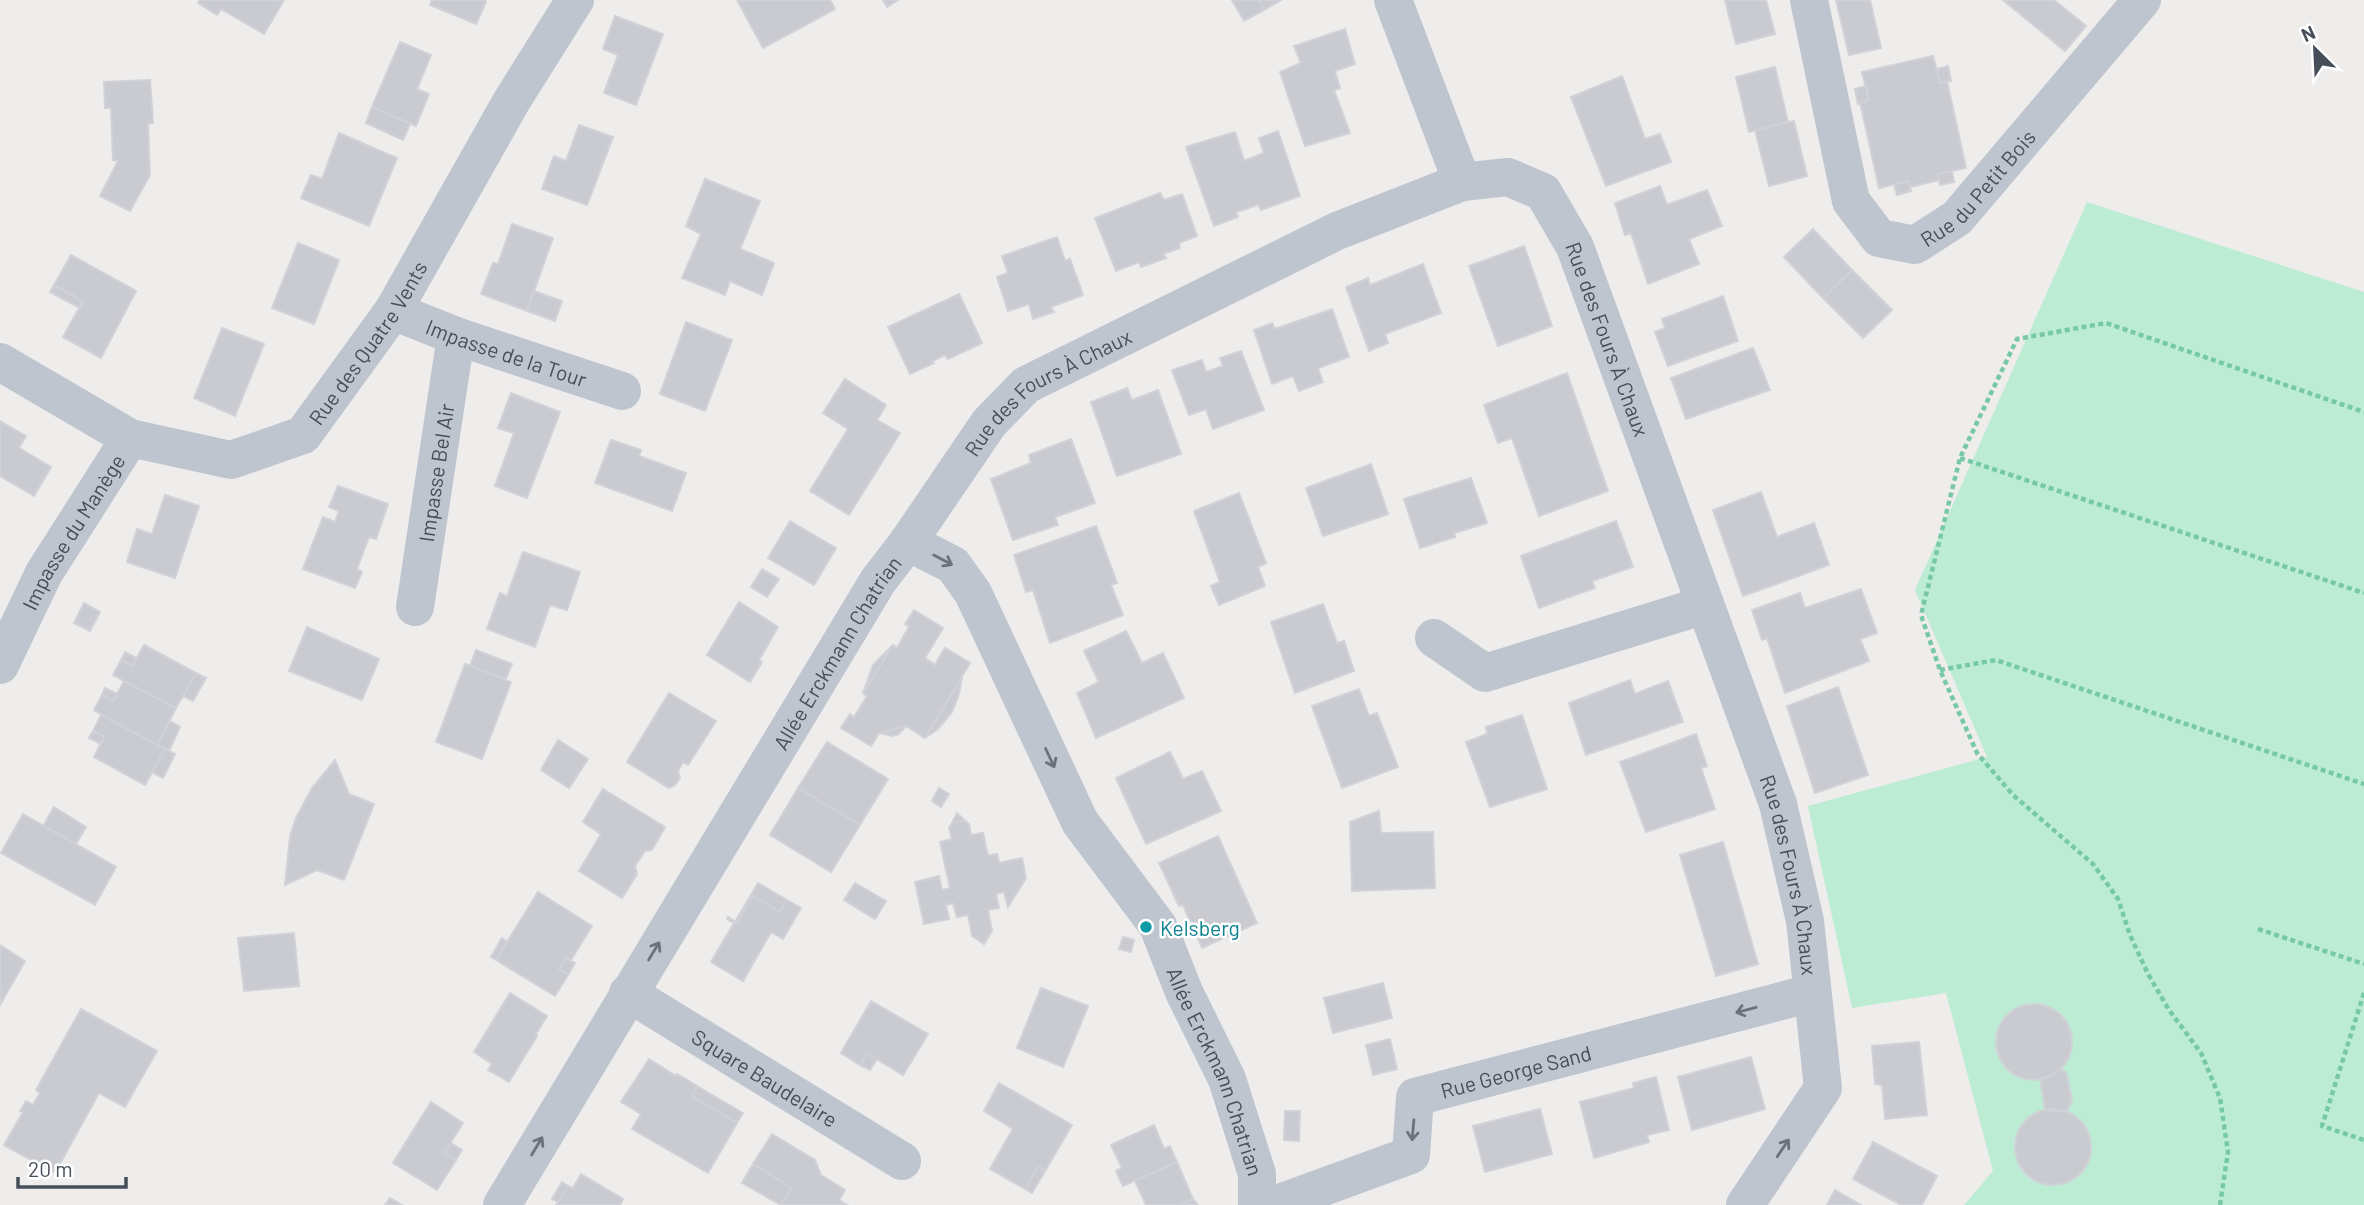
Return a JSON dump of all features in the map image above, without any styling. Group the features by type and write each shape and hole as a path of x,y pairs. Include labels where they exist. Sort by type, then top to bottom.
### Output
{"street":[{"name":"Rue des Quatre Vents","path":"0,362 130,438 231,460 303,435 393,311 511,102 575,0"},
{"path":"1393,0 1462,182"},
{"name":"Rue du Petit Bois","path":"1809,0 1851,201 1879,238 1915,245 1957,219 2142,0"},
{"name":"Rue des Fours À Chaux","path":"908,542 989,423 1026,385 1338,231 1462,182 1508,177 1544,192 1575,247 1778,804 1805,921 1823,1088 1745,1205"},
{"name":"Impasse de la Tour","path":"393,311 456,337 622,391"},
{"name":"Impasse Bel Air","path":"415,607 456,337"},
{"name":"Impasse du Manège","path":"0,665 44,573 130,438"},
{"name":"Allée Erckmann Chatrian","path":"502,1205 878,581 908,542 953,565 973,593 1080,822 1158,926 1184,992 1227,1079 1257,1174 1257,1205"},
{"path":"1434,638 1485,673 1705,605"},
{"name":"Square Baudelaire","path":"628,993 902,1161"},
{"name":"Rue George Sand","path":"1274,1205 1411,1154 1415,1097 1812,993"}],"path":[{"path":"2220,1205 2228,1152 2220,1098 2201,1053 2169,1010 2148,974 2130,935 2118,899 2094,864 2013,796 1977,753 1940,670 1921,615 1961,458 2017,339 2106,323 2364,412"},
{"path":"1961,458 2364,593"},
{"path":"1940,670 1996,660 2364,784"},
{"path":"2258,929 2364,964"},
{"path":"2364,993 2322,1126 2364,1140"}],"green space":[{"path":"2087,202 2364,292 2364,1205 1964,1205 1993,1171 1946,993 1852,1008 1808,806 1987,757 1915,590"}],"building":[{"path":"200,0 284,0 264,34 221,9 217,15 198,3"},
{"path":"432,0 486,2 476,24 430,5"},
{"path":"737,0 830,0 835,9 763,48"},
{"path":"883,0 898,0 887,7"},
{"path":"1232,0 1259,0 1264,10 1244,21"},
{"path":"1259,0 1281,0 1264,10"},
{"path":"1725,0 1766,0 1775,34 1736,44"},
{"path":"1836,0 1870,0 1881,48 1849,55"},
{"path":"2003,0 2054,0 2086,26 2065,51"},
{"path":"615,16 663,34 636,105 604,93 618,55 603,49"},
{"path":"1345,29 1355,64 1335,71 1340,88 1334,90 1350,133 1305,146 1280,72 1301,63 1294,46"},
{"path":"400,42 431,55 417,89 429,94 416,126 372,107"},
{"path":"1933,56 1940,83 1947,81 1966,168 1938,174 1939,180 1910,187 1908,181 1879,188 1860,102 1869,100 1862,72"},
{"path":"1948,66 1951,81 1940,83 1937,69"},
{"path":"1775,67 1788,122 1749,132 1736,77"},
{"path":"1622,76 1645,139 1660,134 1671,162 1606,186 1571,97"},
{"path":"150,80 153,123 148,124 150,175 130,211 100,196 118,161 113,160 111,108 105,108 104,82"},
{"path":"1866,86 1869,100 1858,104 1855,89"},
{"path":"372,107 410,124 403,140 366,123"},
{"path":"1794,121 1807,176 1769,186 1755,130"},
{"path":"579,125 613,137 587,205 542,189 554,156 566,161"},
{"path":"1278,131 1300,196 1261,210 1258,205 1236,212 1238,217 1214,226 1186,147 1235,132 1244,161 1264,153 1259,138"},
{"path":"339,133 397,158 369,226 301,198 311,175 322,179"},
{"path":"1952,171 1954,182 1940,185 1938,174"},
{"path":"705,179 760,201 740,249 774,263 762,295 730,281 725,295 682,278 701,234 686,226"},
{"path":"1908,181 1911,191 1897,195 1894,184"},
{"path":"1660,186 1667,205 1707,190 1722,226 1689,239 1699,264 1648,284 1631,233 1625,235 1615,203"},
{"path":"1160,193 1164,200 1182,194 1197,236 1179,243 1180,248 1163,254 1166,258 1141,267 1139,262 1116,271 1095,218"},
{"path":"512,224 553,238 527,311 481,294 493,263 498,264"},
{"path":"1813,229 1852,270 1823,298 1784,257"},
{"path":"1057,237 1065,261 1070,259 1083,295 1051,307 1054,312 1033,319 1029,304 1008,311 997,277 1008,273 1002,256"},
{"path":"298,243 339,260 314,324 272,308"},
{"path":"1524,246 1552,326 1498,346 1469,266"},
{"path":"71,255 136,291 101,358 63,337 83,301 54,285"},
{"path":"1423,264 1441,313 1385,334 1388,343 1369,351 1346,287 1368,278 1370,285"},
{"path":"1852,270 1892,310 1863,338 1823,298"},
{"path":"54,285 83,301 80,308 50,292"},
{"path":"534,291 562,301 555,321 527,311"},
{"path":"959,294 982,343 948,359 945,355 910,374 888,327"},
{"path":"1723,296 1738,341 1668,366 1655,332 1665,328 1662,319"},
{"path":"1332,309 1349,357 1318,368 1323,382 1299,391 1293,376 1272,384 1254,330 1272,323 1275,329"},
{"path":"686,322 732,340 705,411 660,394"},
{"path":"222,328 264,344 235,416 194,398"},
{"path":"1753,348 1770,390 1686,419 1671,378"},
{"path":"1241,351 1264,410 1213,429 1206,409 1189,415 1172,370 1202,360 1206,372 1223,366 1220,358"},
{"path":"1567,373 1608,491 1539,516 1512,438 1498,443 1484,405"},
{"path":"845,379 886,405 877,420 900,433 849,515 810,491 848,429 823,413"},
{"path":"1127,388 1132,400 1158,390 1181,454 1117,476 1091,402"},
{"path":"511,393 560,412 527,498 495,486 514,433 498,428"},
{"path":"0,421 26,436 19,448 51,467 34,496 0,476"},
{"path":"1071,439 1095,503 1055,517 1058,525 1013,540 991,479 1031,463 1029,455"},
{"path":"611,440 641,450 639,456 686,473 672,511 595,483"},
{"path":"1371,464 1388,514 1323,536 1306,488"},
{"path":"1471,478 1487,523 1454,533 1455,537 1420,548 1404,499"},
{"path":"338,486 388,504 376,539 369,537 357,569 362,572 355,588 303,569 323,517 335,522 339,511 329,507"},
{"path":"1761,492 1777,537 1814,523 1829,565 1743,596 1713,510"},
{"path":"1239,493 1266,563 1258,567 1265,586 1219,605 1211,586 1220,582 1194,511"},
{"path":"165,495 199,506 175,578 127,562 137,529 152,534"},
{"path":"790,521 836,548 814,585 768,558"},
{"path":"1616,521 1633,567 1592,581 1595,588 1539,608 1521,556"},
{"path":"1096,526 1117,583 1111,585 1123,615 1050,643 1033,590 1026,592 1014,555"},
{"path":"523,552 580,572 567,610 550,605 535,647 487,629 500,593 507,596"},
{"path":"762,569 779,579 767,597 751,587"},
{"path":"1861,589 1877,633 1860,639 1869,661 1785,693 1767,638 1762,640 1752,610 1800,593 1805,608"},
{"path":"739,602 778,627 750,682 707,655"},
{"path":"84,603 100,612 90,631 74,623"},
{"path":"1323,604 1337,643 1344,641 1354,671 1295,693 1271,622"},
{"path":"914,610 943,628 925,658 935,665 945,648 970,663 925,738 906,726 879,733 871,746 841,728 850,714 854,717 867,696 863,693 893,645 897,648 909,627 905,624"},
{"path":"307,627 379,659 362,700 289,671"},
{"path":"1126,631 1142,663 1163,653 1184,698 1096,738 1077,693 1099,682 1084,651"},
{"path":"144,645 196,673 176,708 113,675 121,660 132,666"},
{"path":"893,645 863,693 873,665"},
{"path":"476,650 512,664 506,679 470,666"},
{"path":"125,652 136,658 132,666 121,660"},
{"path":"465,664 511,682 482,759 436,742"},
{"path":"196,673 206,678 193,701 183,696"},
{"path":"962,677 952,712 938,729 925,738"},
{"path":"1630,680 1635,694 1668,681 1683,722 1586,755 1569,703"},
{"path":"124,681 176,708 157,745 94,710 102,695 113,701"},
{"path":"1838,687 1868,775 1815,793 1787,706"},
{"path":"105,688 117,694 113,701 102,695"},
{"path":"1359,689 1369,716 1377,713 1398,767 1342,788 1312,706"},
{"path":"669,693 716,721 688,765 683,762 678,771 680,778 669,788 627,762"},
{"path":"101,715 165,749 145,785 94,757 104,737 93,731"},
{"path":"1522,715 1547,789 1490,807 1466,742 1487,734 1486,727"},
{"path":"170,721 180,727 169,751 157,745"},
{"path":"906,726 893,736 879,733"},
{"path":"93,731 104,737 101,744 89,738"},
{"path":"1696,734 1707,766 1701,768 1715,809 1646,832 1620,762"},
{"path":"558,740 588,759 569,788 541,770"},
{"path":"827,742 888,779 860,825 798,788"},
{"path":"165,749 175,754 163,778 152,772"},
{"path":"1170,752 1183,779 1202,771 1221,811 1146,844 1116,778"},
{"path":"335,760 349,794 374,804 344,880 317,870 285,885 290,836 296,818 312,788"},
{"path":"798,788 860,825 831,872 770,835"},
{"path":"939,788 949,794 941,807 932,801"},
{"path":"603,789 665,827 652,850 645,851 635,866 637,874 622,898 579,871 601,834 583,822"},
{"path":"54,807 86,827 76,844 43,826"},
{"path":"1379,811 1381,833 1433,832 1435,888 1352,891 1350,822"},
{"path":"957,813 964,820 952,823"},
{"path":"23,814 116,867 95,905 1,853"},
{"path":"964,820 969,824 971,835 983,833 988,856 997,854 999,863 1022,858 1026,878 1008,907 1004,892 996,894 999,908 988,910 992,931 984,944 972,936 968,915 957,917 953,903 946,905 949,919 924,924 915,882 939,876 942,890 950,888 940,842 952,839 949,828 952,823"},
{"path":"1218,836 1257,923 1202,948 1183,905 1179,906 1159,863"},
{"path":"1723,842 1758,964 1716,976 1680,855"},
{"path":"758,883 787,900 780,912 753,896 737,923 735,922"},
{"path":"855,883 886,901 875,919 844,900"},
{"path":"538,892 592,926 571,960 566,958 559,969 568,975 555,996 496,960"},
{"path":"753,896 780,912 787,900 801,908 783,939 771,932 743,981 711,962 734,923 727,919 728,917 737,923"},
{"path":"294,933 299,986 244,991 238,938"},
{"path":"1123,937 1134,940 1131,952 1119,949"},
{"path":"502,938 507,942 496,960 491,957"},
{"path":"0,945 25,961 0,1005"},
{"path":"566,958 575,963 568,975 559,969"},
{"path":"1383,983 1392,1018 1333,1033 1324,998"},
{"path":"1041,988 1088,1006 1063,1067 1017,1048"},
{"path":"510,993 547,1016 509,1082 488,1070 492,1064 474,1052"},
{"path":"871,1001 928,1034 903,1075 867,1053 860,1065 841,1053"},
{"path":"2034,1004 2049,1007 2061,1015 2069,1027 2072,1042 2069,1057 2061,1069 2049,1077 2034,1080 2019,1077 2007,1069 1999,1057 1996,1042 1999,1027 2007,1015 2019,1007"},
{"path":"81,1009 157,1051 125,1107 99,1093 55,1173 4,1145 23,1112 20,1111 26,1101 33,1105 40,1093 36,1090"},
{"path":"1390,1039 1397,1069 1373,1075 1366,1045"},
{"path":"1919,1042 1927,1115 1885,1119 1882,1085 1875,1084 1872,1046"},
{"path":"867,1053 877,1059 870,1070 860,1065"},
{"path":"1751,1057 1765,1109 1692,1130 1678,1077"},
{"path":"649,1059 697,1086 692,1096 737,1123 708,1173 632,1129 641,1114 621,1102"},
{"path":"2061,1069 2066,1072 2072,1099 2067,1112 2045,1110 2040,1079"},
{"path":"1656,1077 1669,1130 1647,1135 1649,1142 1594,1158 1580,1102 1634,1088 1633,1083"},
{"path":"999,1083 1072,1125 1045,1171 1038,1167 1025,1189 990,1169 1013,1129 984,1111"},
{"path":"697,1086 743,1113 737,1123 692,1096"},
{"path":"431,1102 463,1123 444,1153 456,1160 437,1190 393,1163"},
{"path":"1540,1109 1552,1154 1485,1172 1473,1126"},
{"path":"2053,1109 2067,1112 2080,1120 2088,1133 2091,1147 2088,1161 2080,1174 2067,1182 2053,1185 2039,1182 2026,1174 2018,1161 2015,1147 2018,1133 2026,1120 2039,1112"},
{"path":"1285,1111 1300,1111 1299,1141 1284,1140"},
{"path":"1154,1125 1164,1149 1170,1146 1177,1162 1123,1186 1116,1171 1122,1168 1111,1145"},
{"path":"772,1134 815,1160 821,1175 845,1190 839,1200 847,1205 781,1205 792,1188 753,1164"},
{"path":"1873,1142 1937,1176 1922,1205 1901,1205 1853,1179"},
{"path":"451,1143 462,1150 456,1160 444,1153"},
{"path":"1177,1162 1193,1199 1179,1205 1146,1205 1135,1181"},
{"path":"753,1164 792,1188 781,1205 742,1183"},
{"path":"1038,1167 1045,1171 1032,1193 1025,1189"},
{"path":"581,1174 623,1199 620,1205 556,1205 568,1186 573,1188"},
{"path":"562,1182 568,1186 558,1202 552,1199"},
{"path":"1835,1190 1861,1205 1827,1205"},
{"path":"390,1198 402,1205 385,1205"},
{"path":"1193,1199 1198,1205 1179,1205"}],"place":[{"name":"Kelsberg","path":"1146,927"}]}
